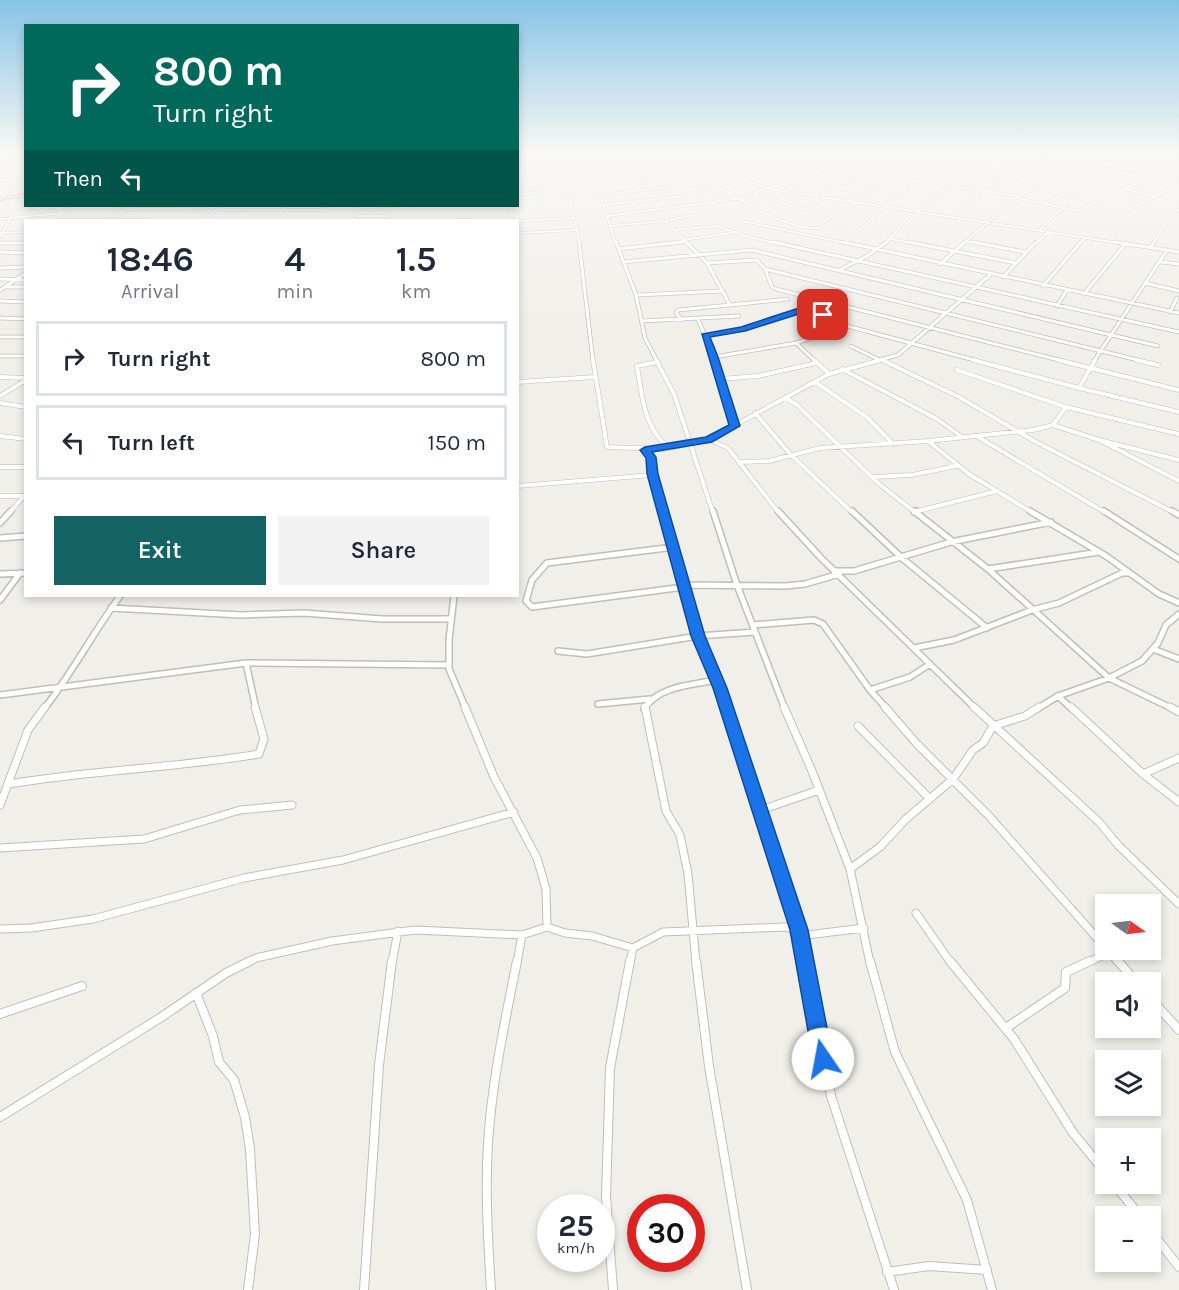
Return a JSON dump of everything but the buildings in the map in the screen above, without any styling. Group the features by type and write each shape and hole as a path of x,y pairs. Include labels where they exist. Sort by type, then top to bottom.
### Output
{"street":[{"path":"1,234 13,212"},
{"path":"357,212 357,216 387,216 388,219"},
{"path":"572,212 578,230 605,445 612,448 645,450 669,448 718,439 754,413 828,374 898,356 991,274"},
{"path":"607,212 636,295 645,338 674,394 737,585 777,692 850,869 874,981 895,1052 967,1200 992,1290"},
{"path":"608,216 636,212"},
{"path":"770,212 786,220 818,228 841,212"},
{"path":"845,243 879,212"},
{"path":"838,270 861,261 891,239 902,222 914,212"},
{"path":"923,212 1179,252"},
{"path":"952,217 957,212"},
{"path":"940,264 999,212"},
{"path":"1040,230 1058,212"},
{"path":"1151,247 1170,215 1174,212"},
{"path":"0,219 62,213"},
{"path":"56,219 62,213"},
{"path":"611,226 665,221 694,215"},
{"path":"519,221 573,218"},
{"path":"665,221 707,263 730,305"},
{"path":"742,221 1179,314"},
{"path":"675,230 717,226 734,233 1179,332"},
{"path":"519,233 578,230"},
{"path":"1,234 24,232"},
{"path":"1003,277 1025,252 1048,232"},
{"path":"618,249 717,239 734,233"},
{"path":"1043,286 1085,238"},
{"path":"891,239 1016,263"},
{"path":"966,241 1025,252"},
{"path":"0,243 24,243"},
{"path":"1084,294 1126,243"},
{"path":"623,262 752,250 1158,346"},
{"path":"1079,388 1110,334 1167,250"},
{"path":"0,252 24,253"},
{"path":"707,263 755,259 765,269 773,288 1091,370 1179,390"},
{"path":"1161,262 1179,264"},
{"path":"0,268 24,267"},
{"path":"765,269 1158,365"},
{"path":"0,290 24,274"},
{"path":"0,279 24,280"},
{"path":"1145,283 1179,291"},
{"path":"5,287 24,287"},
{"path":"1057,306 1067,290"},
{"path":"636,295 723,291"},
{"path":"1170,312 1177,298"},
{"path":"682,320 676,313 678,310 788,299"},
{"path":"0,301 24,302"},
{"path":"704,334 742,329 805,309 847,326 914,342 1079,388 1179,412"},
{"path":"642,321 739,316"},
{"path":"0,318 24,319"},
{"path":"698,319 714,357 735,426"},
{"path":"714,357 796,343 847,326"},
{"path":"0,337 24,337"},
{"path":"796,343 828,374"},
{"path":"851,346 959,397 1020,432 1179,515"},
{"path":"0,356 24,356"},
{"path":"658,362 638,366 638,378 653,432 669,448"},
{"path":"721,379 768,376 816,363"},
{"path":"843,369 937,419 962,437"},
{"path":"957,370 970,377 1066,407 1179,434"},
{"path":"0,377 24,379"},
{"path":"519,382 595,377"},
{"path":"0,396 24,380"},
{"path":"815,382 868,418 893,444"},
{"path":"786,398 797,405 872,477 951,542 988,569 1109,678 1179,712"},
{"path":"0,403 24,407"},
{"path":"1053,425 1066,407"},
{"path":"754,413 791,455 902,558 987,628"},
{"path":"731,419 743,420"},
{"path":"739,462 751,464 810,450 1020,432 1053,425 1099,440 1179,460"},
{"path":"0,436 24,438"},
{"path":"976,436 1120,521 1179,559"},
{"path":"718,439 728,448 780,514 837,572 993,726 1099,822 1118,845 1179,904"},
{"path":"1099,440 1108,447 1179,481"},
{"path":"928,441 956,466 1100,552 1163,598 1179,603"},
{"path":"645,450 651,457 652,474 698,636 716,680 761,810 799,930 811,1002 831,1096 886,1272 894,1290"},
{"path":"872,477 912,475 956,466"},
{"path":"0,467 24,467"},
{"path":"519,486 652,474"},
{"path":"914,512 998,491"},
{"path":"0,496 24,495"},
{"path":"0,523 24,496"},
{"path":"674,547 547,563 535,575 526,593 526,601 532,607 684,586 805,584 837,572 854,571 951,542 1051,522"},
{"path":"0,538 24,536"},
{"path":"988,569 1100,552"},
{"path":"0,574 22,573"},
{"path":"0,600 22,573"},
{"path":"914,648 954,640 1032,610 1059,603 1122,573 1130,574"},
{"path":"0,805 28,730 62,686 119,597"},
{"path":"454,597 448,665 494,777 537,858 546,889 547,927"},
{"path":"111,608 241,615 303,613 382,620 451,619"},
{"path":"850,869 879,848 928,798 952,779 973,750 983,743 993,726 1025,716 1058,696 1109,678 1142,660 1153,649 1166,625 1179,614"},
{"path":"558,651 587,654 807,620 820,622 870,690 917,744 990,817 1095,938"},
{"path":"1153,649 1179,659"},
{"path":"0,695 246,663 448,665"},
{"path":"9,784 57,776 219,761 259,754 264,739 249,685 246,663"},
{"path":"870,690 910,677 930,664"},
{"path":"598,704 650,699 661,693 716,680"},
{"path":"1058,696 1143,774 1179,802"},
{"path":"650,699 644,709 644,716 666,811 680,835 688,874 692,932 709,1066 747,1290"},
{"path":"858,726 928,798"},
{"path":"1143,774 1179,758"},
{"path":"761,810 819,790"},
{"path":"0,848 144,839 240,810 292,805"},
{"path":"0,928 34,929 111,917 216,886 340,860 514,812"},
{"path":"916,913 956,970 1014,1038 1073,1133 1095,1160"},
{"path":"0,1117 160,1018 226,973 256,958 332,941 415,930 522,935 547,927 565,933 592,936 633,948 663,932 773,928 799,930 807,935 864,928"},
{"path":"364,1290 371,1224 383,1028 398,931"},
{"path":"491,1290 487,1168 490,1120 503,1033 522,935"},
{"path":"613,1290 606,1197 610,1068 633,948"},
{"path":"1005,1028 1065,988 1066,972 1095,959"},
{"path":"1115,960 1126,972"},
{"path":"0,1014 82,986"},
{"path":"196,993 213,1036 219,1062 234,1080 250,1149 255,1234 248,1290"},
{"path":"1161,1010 1179,1030"},
{"path":"1122,1194 1132,1206"},
{"path":"1161,1244 1179,1266"},
{"path":"886,1272 929,1266 987,1270"}],"route":[{"path":"823,315 805,309 742,329 705,336 714,357 735,426 708,440 664,449 645,450 651,457 652,474 698,636 720,688 799,930 823,1059"}]}
